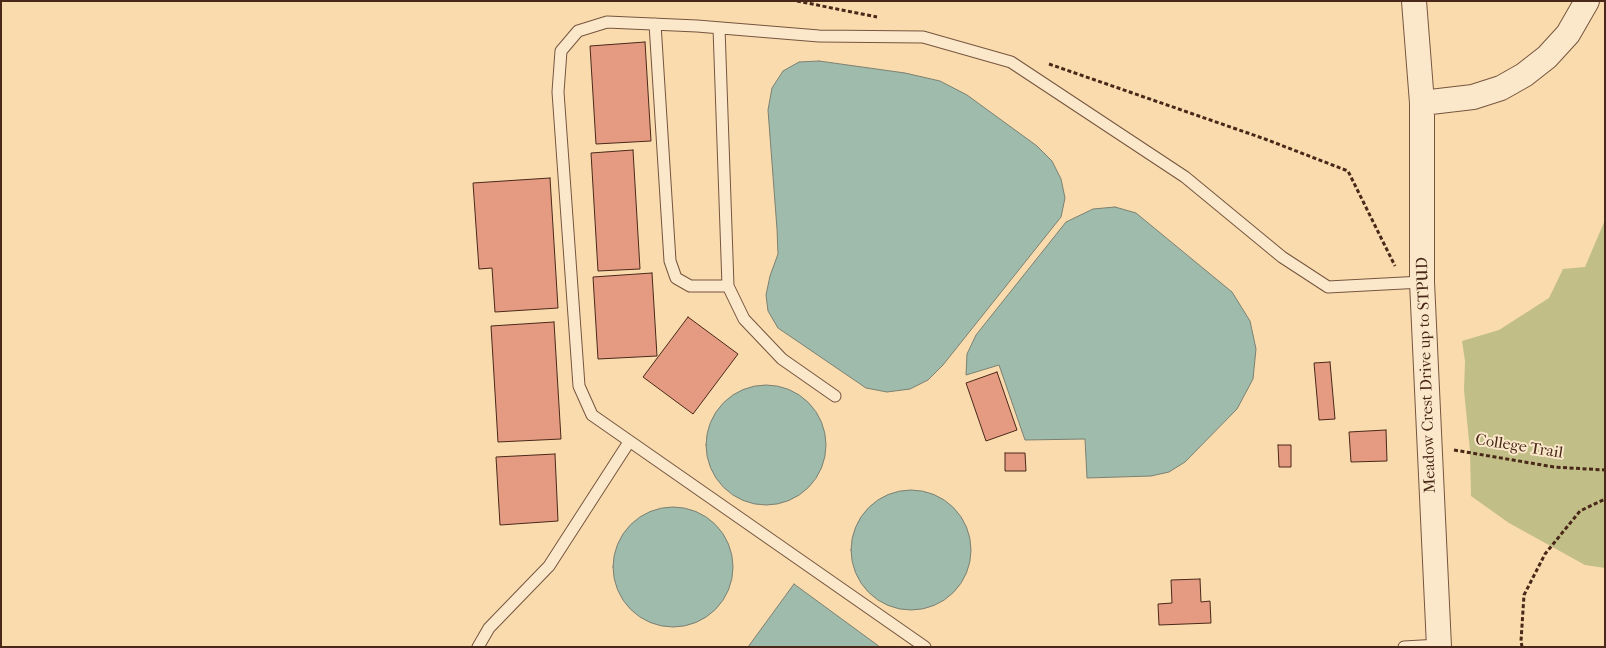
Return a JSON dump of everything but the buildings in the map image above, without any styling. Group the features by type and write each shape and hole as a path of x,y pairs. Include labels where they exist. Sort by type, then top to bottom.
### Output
{"street":[{"name":"Meadow Crest Drive up to STPUD","path":"1414,1 1422,103 1412,282 1430,446 1439,646"},
{"path":"1422,103 1473,97 1501,88 1524,75 1547,57 1568,34 1587,1"}],"lane":[{"path":"926,647 592,415 579,386 558,92 561,51 578,31 607,22 818,36 923,37 1011,62 1185,177 1282,257 1328,287 1412,282"},
{"path":"655,24 670,261 676,278 690,286 728,286"},
{"path":"719,28 728,286 744,319 782,359 835,396"},
{"path":"478,647 489,628 549,566 629,442"},
{"path":"1404,647 1439,646"}],"path":[{"path":"797,1 880,17"},
{"path":"1045,63 1265,139 1348,170 1412,282"},
{"name":"College Trail","path":"1430,446 1554,467 1605,470"},
{"path":"1522,647 1524,595 1545,554 1580,511 1605,498"}],"shaded area":[{"path":"819,61 905,73 940,81 967,95 1037,146 1052,161 1061,179 1065,198 1061,217 943,365 928,380 910,389 887,392 866,388 778,328 768,311 766,295 778,254 768,110 772,88 783,71 799,62"},
{"path":"1115,207 1136,213 1232,292 1250,321 1256,349 1253,379 1237,409 1185,462 1169,472 1151,476 1087,478 1085,439 1025,440 999,365 966,375 967,354 976,335 1066,222 1093,209"},
{"path":"1605,220 1605,568 1585,565 1509,523 1471,496 1470,451 1464,390 1465,361 1462,341 1499,330 1549,298 1563,269 1585,267"},
{"path":"766,385 789,390 799,395 808,403 816,412 821,422 826,445 821,468 816,478 808,487 799,495 789,500 766,505 743,500 733,495 724,487 716,478 711,468 706,445 711,422 716,412 724,403 733,395 743,390"},
{"path":"911,490 934,495 944,500 953,508 961,517 966,527 971,550 966,573 961,583 953,592 944,600 934,605 911,610 888,605 878,600 869,592 861,583 856,573 851,550 856,527 861,517 869,508 878,500 888,495"},
{"path":"673,507 696,512 706,517 715,525 723,534 728,544 733,567 728,590 723,600 715,609 706,617 696,622 673,627 650,622 640,617 631,609 623,600 618,590 613,567 618,544 623,534 631,525 640,517 650,512"},
{"path":"794,584 880,647 748,647"}]}
